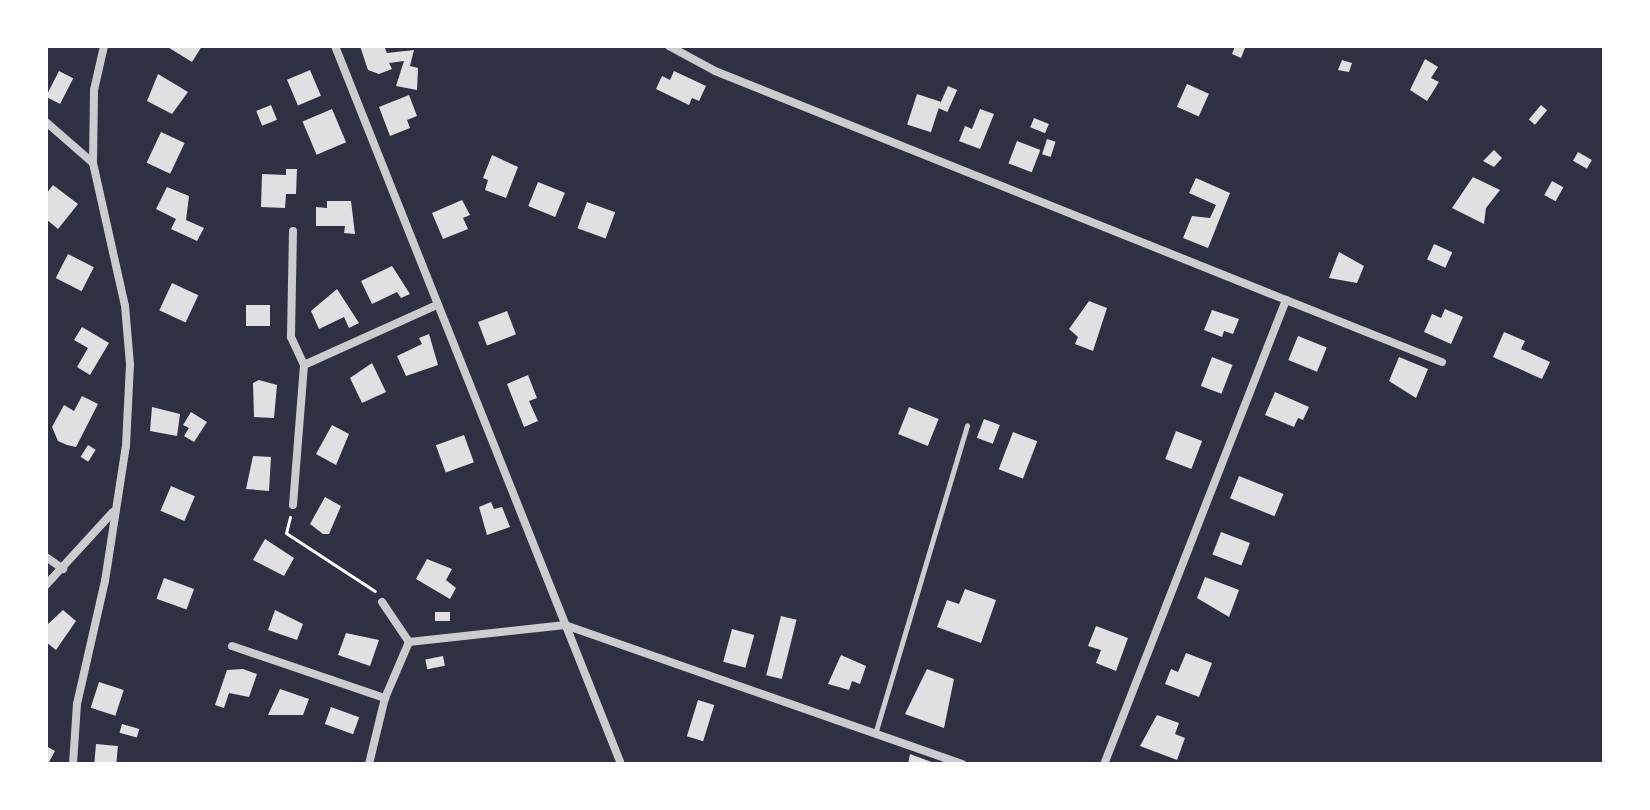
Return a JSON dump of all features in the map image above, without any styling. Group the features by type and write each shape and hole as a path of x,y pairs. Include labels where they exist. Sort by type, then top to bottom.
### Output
{"street":[{"path":"73,764 77,704 105,581 108,540 126,446 130,364 120,280 93,163 94,90 104,46"},
{"path":"335,46 621,764"},
{"path":"669,46 715,71 1442,362"},
{"path":"46,122 93,163"},
{"path":"293,231 291,337 304,365 293,505"},
{"path":"1104,764 1286,300"},
{"path":"304,365 437,305"},
{"path":"46,585 113,512"},
{"path":"46,557 63,569"},
{"path":"382,602 409,642"},
{"path":"409,642 565,625 962,764"},
{"path":"369,764 385,698 409,642"},
{"path":"232,646 385,698"}],"lane":[{"path":"875,734 967,425"}],"path":[{"path":"293,505 286,533 373,587 382,602"}],"building":[{"path":"166,46 202,46 192,62"},
{"path":"360,46 384,46 387,53 414,50 410,66 418,68 417,90 396,86 404,61 389,63 392,69 379,74 368,70"},
{"path":"1235,46 1245,48 1241,58 1232,54"},
{"path":"1425,59 1438,67 1431,78 1439,82 1427,101 1410,90"},
{"path":"1342,60 1352,63 1349,72 1338,70"},
{"path":"310,70 321,96 298,106 287,80"},
{"path":"59,71 73,78 60,104 46,97"},
{"path":"674,71 706,86 699,101 692,98 689,105 656,89 662,76 670,80"},
{"path":"158,74 188,92 172,114 147,101"},
{"path":"1187,84 1209,94 1199,117 1177,107"},
{"path":"948,86 957,90 947,112 938,108"},
{"path":"917,94 941,102 931,132 907,124"},
{"path":"409,95 417,116 407,120 410,128 390,136 379,107"},
{"path":"271,105 277,120 262,126 256,111"},
{"path":"1541,105 1547,110 1535,125 1529,120"},
{"path":"332,109 346,142 317,155 303,122"},
{"path":"980,109 994,114 980,149 959,141 965,126 972,129"},
{"path":"1034,118 1049,124 1045,133 1030,127"},
{"path":"161,132 185,143 170,174 147,163"},
{"path":"1047,139 1056,142 1051,157 1042,154"},
{"path":"1017,141 1040,150 1032,172 1008,163"},
{"path":"1494,150 1502,158 1494,167 1483,161"},
{"path":"1578,152 1592,160 1587,169 1573,161"},
{"path":"492,155 518,167 506,198 485,190 488,180 483,178"},
{"path":"286,169 297,169 296,194 286,194 285,208 261,207 262,174 286,175"},
{"path":"1473,177 1500,190 1486,208 1484,224 1452,208"},
{"path":"1196,178 1230,193 1208,248 1183,238 1192,216 1210,218 1216,205 1189,193"},
{"path":"1552,181 1563,187 1556,201 1544,195"},
{"path":"538,182 565,193 555,217 528,206"},
{"path":"53,185 78,204 58,229 46,219 46,194"},
{"path":"167,187 189,196 186,220 204,228 197,241 171,229 176,219 156,209"},
{"path":"462,200 470,215 463,218 468,229 443,239 432,213"},
{"path":"327,201 351,201 355,234 344,233 345,226 316,226 316,207 327,208"},
{"path":"587,202 615,212 606,239 577,228"},
{"path":"1434,244 1452,252 1445,268 1427,260"},
{"path":"1339,252 1364,266 1357,283 1329,278"},
{"path":"68,254 94,267 82,291 56,278"},
{"path":"392,266 410,294 401,298 397,292 372,304 361,281"},
{"path":"172,283 198,295 186,322 159,310"},
{"path":"337,289 359,323 349,328 344,317 319,329 311,311"},
{"path":"1089,301 1107,308 1093,351 1075,344 1078,337 1069,329"},
{"path":"246,305 270,305 270,326 246,326"},
{"path":"1445,309 1463,317 1451,344 1424,332 1432,314 1441,318"},
{"path":"1212,310 1239,319 1233,334 1224,331 1222,337 1204,330"},
{"path":"507,311 516,334 487,345 478,322"},
{"path":"82,327 109,343 90,375 77,367 88,348 74,340"},
{"path":"1504,332 1525,341 1521,349 1550,362 1542,379 1493,357"},
{"path":"429,334 438,365 406,376 397,356 422,344 419,338"},
{"path":"1298,336 1327,348 1317,372 1288,360"},
{"path":"1212,357 1233,365 1221,394 1201,386"},
{"path":"1399,357 1428,369 1416,398 1389,381"},
{"path":"372,363 386,392 362,403 350,378"},
{"path":"528,375 537,398 529,401 538,421 524,427 507,384"},
{"path":"259,380 277,385 274,418 254,417 253,383"},
{"path":"1275,392 1309,407 1303,420 1298,418 1294,427 1265,415"},
{"path":"82,396 98,404 76,447 58,441 52,427 64,405 74,411"},
{"path":"152,407 180,414 177,436 150,431"},
{"path":"909,407 939,419 928,446 898,434"},
{"path":"191,412 207,422 194,442 184,436 189,428 183,425"},
{"path":"984,419 1000,425 993,444 977,438"},
{"path":"332,425 349,434 336,465 316,454"},
{"path":"1176,431 1202,441 1191,469 1165,459"},
{"path":"1013,432 1037,441 1023,479 999,469"},
{"path":"464,435 474,462 446,473 436,445"},
{"path":"88,445 96,450 88,462 81,457"},
{"path":"253,456 271,457 269,491 246,489"},
{"path":"1239,476 1284,494 1275,516 1230,498"},
{"path":"171,486 195,496 184,521 160,511"},
{"path":"325,497 341,506 329,534 323,534 310,524"},
{"path":"491,502 494,509 502,507 510,527 487,535 479,507"},
{"path":"1221,532 1250,543 1241,566 1212,554"},
{"path":"265,539 294,558 284,576 253,560"},
{"path":"427,559 452,569 446,580 456,588 450,599 416,579"},
{"path":"1205,577 1239,590 1229,617 1197,598"},
{"path":"164,578 194,589 187,610 156,599"},
{"path":"965,589 996,600 981,643 937,627 947,600 959,604"},
{"path":"63,610 76,621 56,650 46,642 46,626"},
{"path":"275,610 303,624 297,640 268,630"},
{"path":"435,612 450,612 450,621 435,621"},
{"path":"781,616 797,620 782,679 766,675"},
{"path":"1096,626 1128,638 1116,671 1096,663 1101,650 1088,646"},
{"path":"732,629 754,635 745,668 723,662"},
{"path":"346,633 379,640 370,666 338,655"},
{"path":"1186,653 1212,663 1199,697 1165,684 1171,669 1178,672"},
{"path":"841,655 866,666 860,684 852,681 849,690 828,684"},
{"path":"443,656 445,666 427,669 425,659"},
{"path":"243,669 257,674 249,697 229,693 224,708 215,705 227,670"},
{"path":"927,669 954,679 944,728 905,714"},
{"path":"99,682 124,690 115,716 91,708"},
{"path":"280,689 309,699 303,715 268,715"},
{"path":"698,700 714,705 703,741 687,736"},
{"path":"331,707 359,717 353,734 325,724"},
{"path":"1157,715 1179,723 1175,734 1185,738 1177,760 1140,746"},
{"path":"122,724 139,729 137,738 120,733"},
{"path":"96,744 118,746 116,764 94,764"},
{"path":"46,746 55,751 48,764 46,764"},
{"path":"910,754 937,764 908,764"}]}
